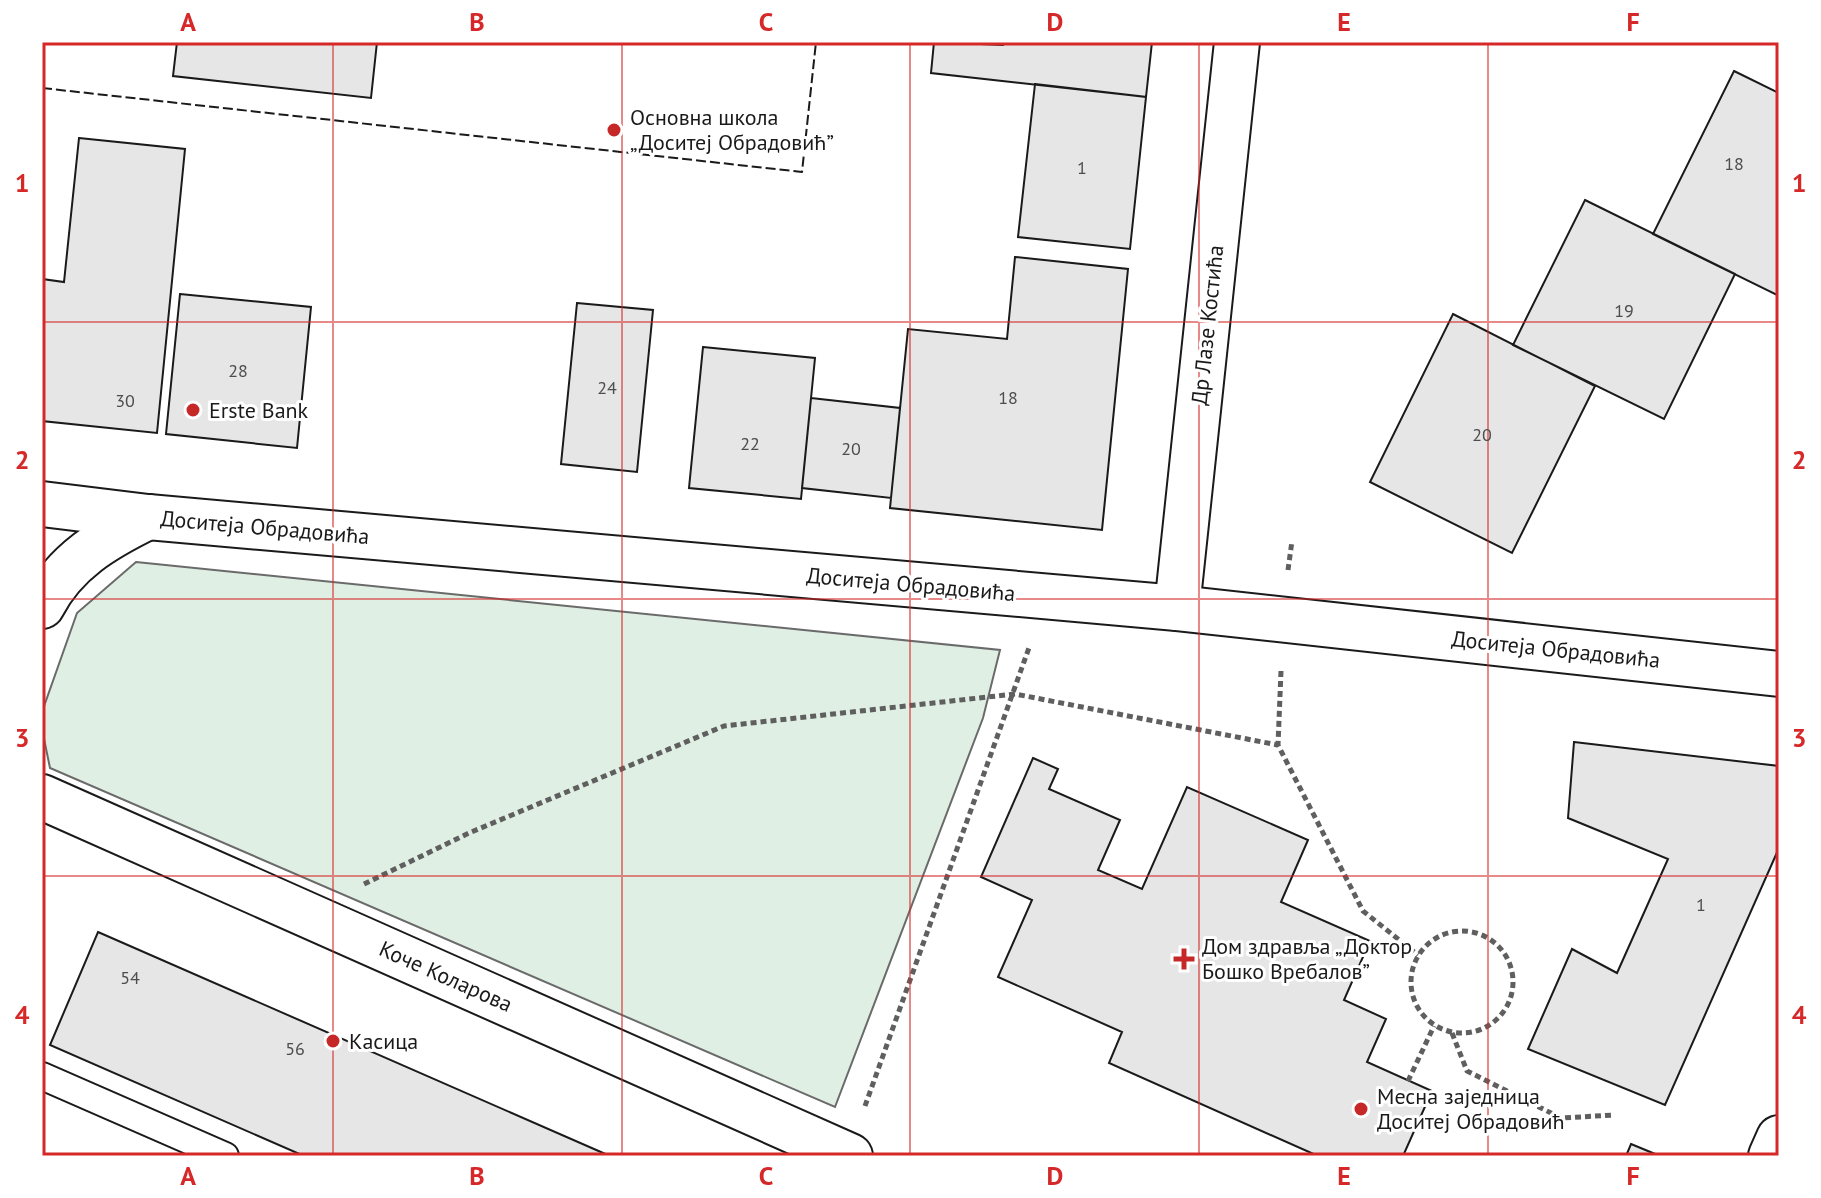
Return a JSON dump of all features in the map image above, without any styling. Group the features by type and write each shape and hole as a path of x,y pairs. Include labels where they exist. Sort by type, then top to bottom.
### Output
{"street":[{"name":"Др Лазе Костића","path":"1177,608 1237,42"},
{"name":"Доситеја Обрадовића","path":"42,504 148,517 1177,608 1779,674"},
{"path":"42,606 70,566 105,538 148,517"},
{"name":"Коче Коларова","path":"42,797 848,1155"},
{"path":"1771,1156 1779,1138"}],"lane":[{"path":"42,1076 225,1156"}],"path":[{"path":"1292,541 1282,620 1278,745 1363,911 1418,955"},
{"path":"848,1155 1015,694 1046,596"},
{"path":"350,877 364,884 469,833 724,726 1015,694 1278,745"},
{"path":"1469,931 1490,939 1505,953 1512,973 1512,994 1504,1012 1490,1026 1471,1033 1452,1033 1434,1026 1419,1012 1412,993 1411,974 1418,955 1432,941 1450,932 1469,931"},
{"path":"1408,1081 1434,1026"},
{"path":"1452,1033 1467,1071 1561,1118 1615,1115"}],"green space":[{"path":"136,562 1000,650 983,718 835,1107 50,768 42,729 42,712 77,613"}],"building":[{"path":"177,42 377,42 371,98 173,76"},
{"path":"934,42 1003,45 1004,42 1152,42 1146,97 931,73"},
{"path":"1734,71 1779,93 1779,296 1653,234"},
{"path":"1035,84 1146,97 1130,249 1018,237"},
{"path":"79,138 185,149 157,433 42,421 42,279 64,282"},
{"path":"1585,200 1735,274 1664,419 1513,345"},
{"path":"1015,257 1128,269 1102,530 890,508 908,329 1007,339"},
{"path":"180,294 311,307 297,448 166,434"},
{"path":"577,303 653,310 637,472 561,464"},
{"path":"1453,314 1595,386 1512,553 1370,482"},
{"path":"703,347 815,358 801,499 689,488"},
{"path":"811,398 900,408 891,498 802,488"},
{"path":"1574,742 1779,766 1779,848 1665,1105 1528,1049 1572,949 1617,973 1668,859 1568,818"},
{"name":"Дом здравља „Доктор Бошко Вребалов”","path":"1033,758 1058,769 1049,789 1120,820 1098,870 1142,889 1187,787 1308,840 1281,902 1370,941 1344,1000 1386,1019 1367,1062 1432,1091 1403,1156 1318,1156 1109,1063 1122,1032 998,977 1032,900 981,877"},
{"path":"98,932 610,1156 304,1156 50,1045"},
{"path":"1631,1144 1660,1156 1626,1156"}],"fence":[{"path":"42,88 802,172 816,42"}],"place":[{"name":"Основна школа „Доситеј Обрадовић”","path":"614,130"},
{"name":"Erste Bank","path":"193,410"},
{"name":"Дом здравља „Доктор Бошко Вребалов”","path":"1184,959"},
{"name":"Касица","path":"333,1041"},
{"name":"Месна заједница Доситеј Обрадовић","path":"1361,1109"}]}
